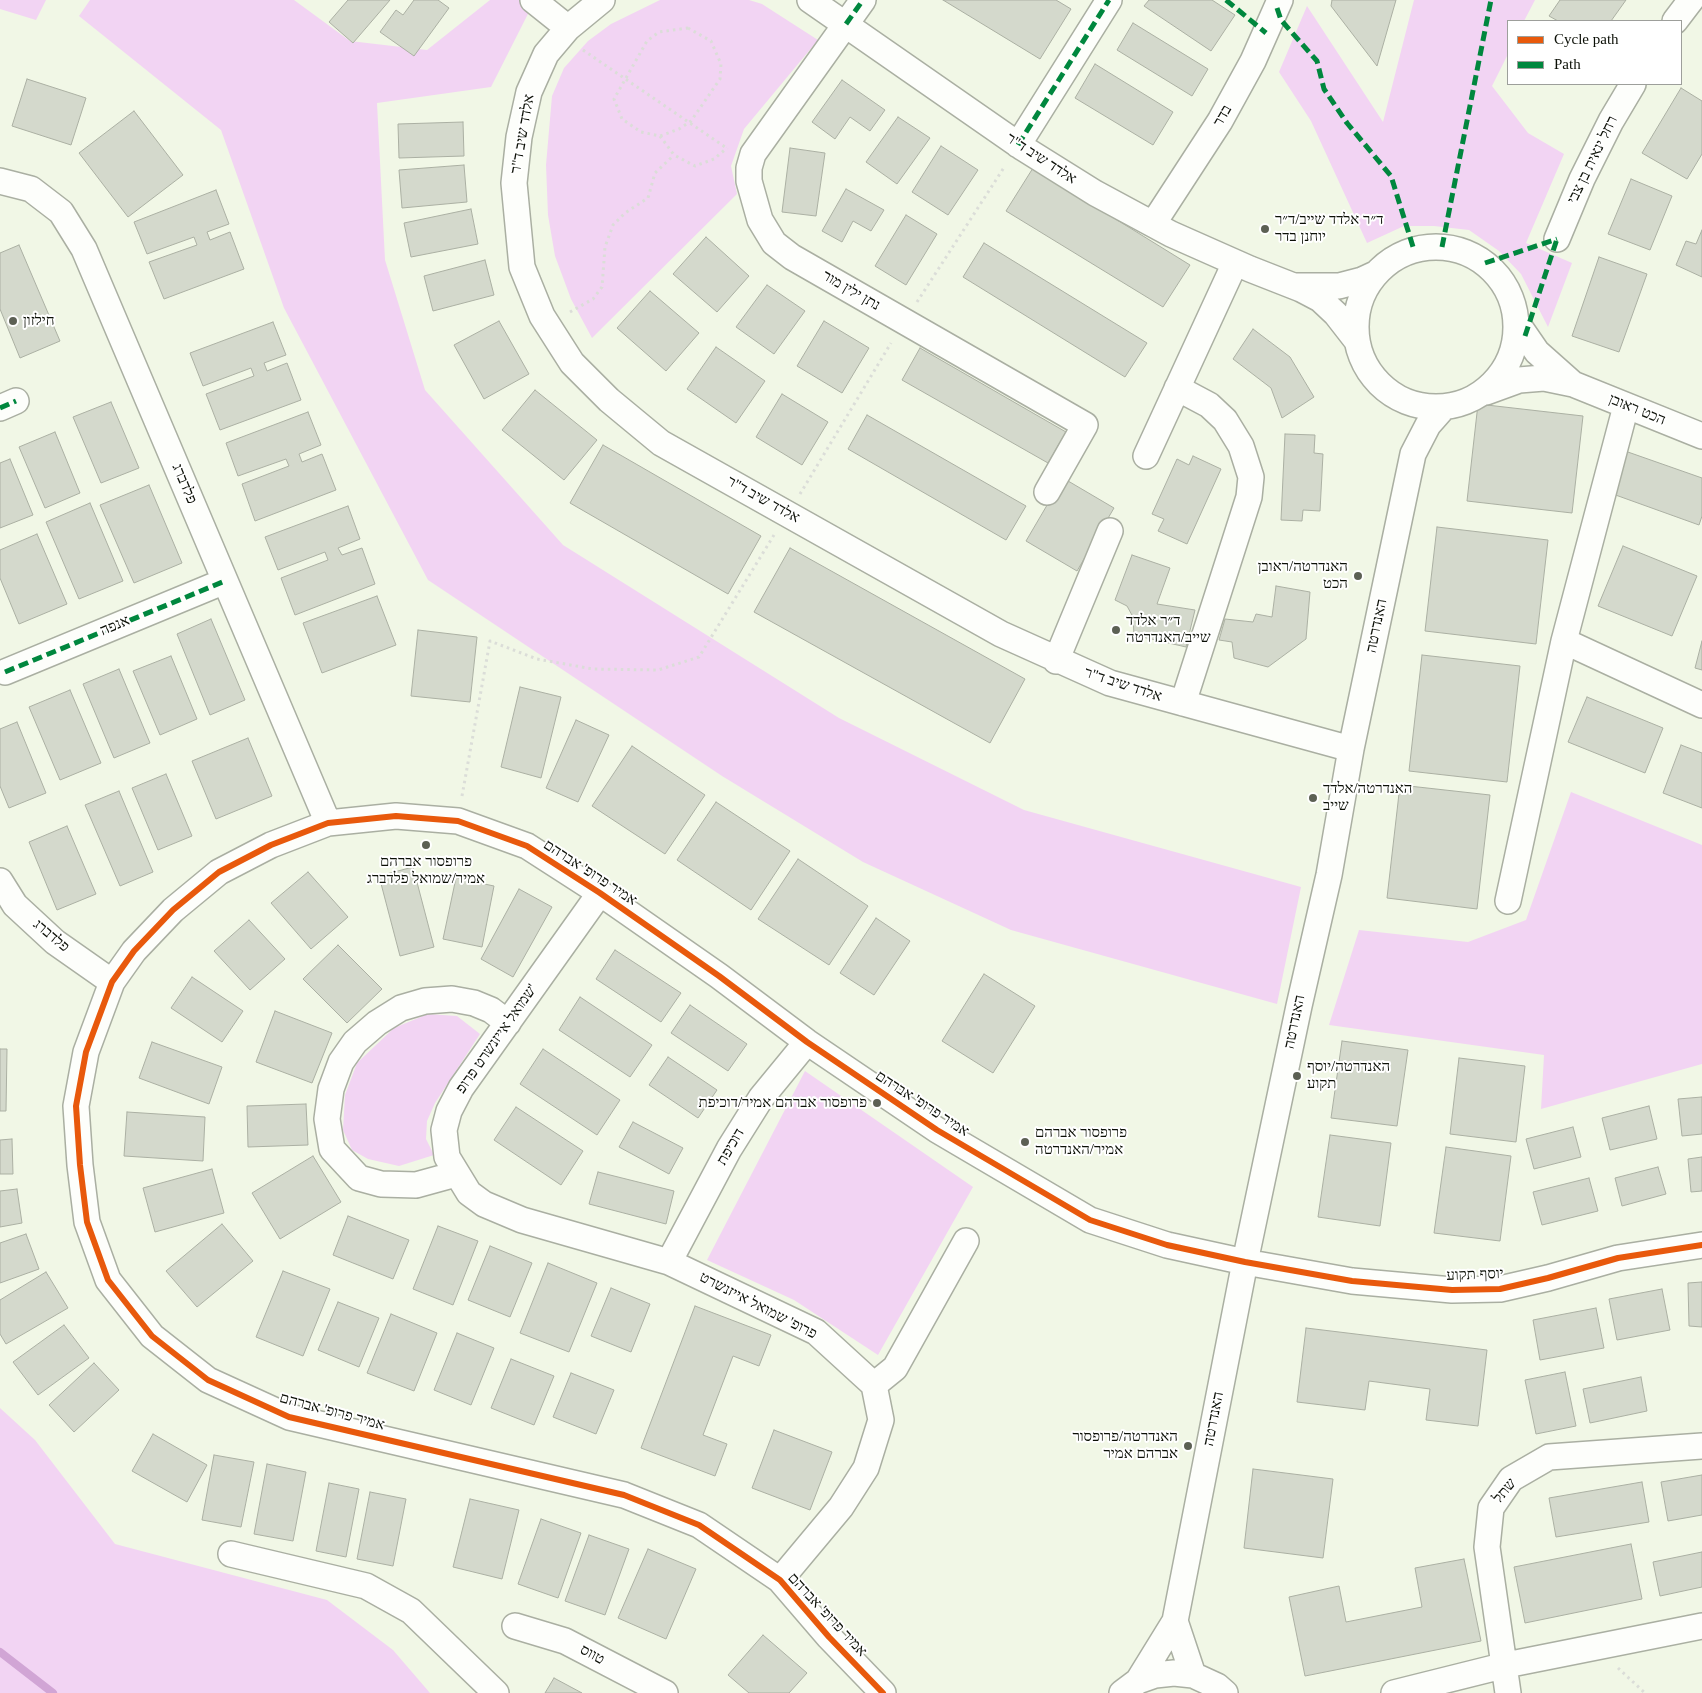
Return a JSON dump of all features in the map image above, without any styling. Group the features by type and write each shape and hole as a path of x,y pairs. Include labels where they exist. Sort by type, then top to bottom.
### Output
{"street":[{"path":"533,0 568,28"},
{"name":"אלדד שיב ד\"ר","path":"602,0 568,28 546,54 529,92 519,138 514,183 522,267 546,322 572,363 609,400 661,443 1001,634 1056,661 1110,684 1352,749"},
{"name":"אלדד שיב ד\"ר","path":"810,0 1018,145 1095,193 1153,224 1235,263 1290,284"},
{"path":"750,163 756,149 863,0"},
{"path":"1018,145 1109,0"},
{"name":"בדר","path":"1153,224 1220,121 1253,61 1280,0"},
{"path":"1676,20 1691,0"},
{"name":"רחל ינאית בן צבי","path":"1557,239 1582,179 1611,121 1633,85"},
{"name":"נתן ילין מור","path":"750,163 750,185 758,212 762,225 774,243 792,257 1085,425 1047,492"},
{"name":"פלדברג","path":"0,181 32,189 61,212 84,249 328,823"},
{"path":"1442,247 1465,252 1485,263 1502,280 1512,300 1517,323 1516,343 1509,362 1498,379 1484,392 1465,403 1443,408 1421,406 1400,400 1377,383 1362,360 1357,341 1356,312 1363,291 1375,274 1394,258 1416,249 1442,247"},
{"path":"1146,456 1235,263"},
{"path":"1290,284 1314,287 1339,286 1362,280 1375,274"},
{"path":"1290,284 1310,293 1328,306 1357,341"},
{"name":"הכט ראובן","path":"1517,323 1537,352 1573,384"},
{"name":"הכט ראובן","path":"1484,392 1519,380 1544,378 1573,384 1702,436"},
{"path":"1178,388 1209,405 1225,420 1241,446 1251,477 1249,496 1183,704"},
{"name":"האנדרטה","path":"1400,400 1408,420 1413,454"},
{"path":"1508,901 1564,641 1626,406"},
{"name":"האנדרטה","path":"1130,1687 1175,1621 1245,1262 1299,1006 1329,875 1352,749 1413,454 1428,425 1443,408"},
{"path":"1056,661 1110,531"},
{"name":"אנפה","path":"5,672 225,580"},
{"path":"1564,641 1702,705"},
{"name":"אמיר פרופ' אברהם","path":"883,1693 829,1637 780,1580 699,1525 624,1495 289,1417 208,1380 152,1336 108,1280 87,1222 80,1165 76,1106 86,1052 112,982 134,951 172,910 219,872 271,845 328,823 396,816 458,822 527,846 600,893 719,976 807,1042 937,1130 1090,1220 1167,1246 1245,1262"},
{"name":"פלדברג","path":"0,881 15,905 55,942 112,982"},
{"name":"שמואל אייזנשרט פרופ'","path":"600,893 460,1088 449,1111 444,1130 447,1156 469,1193 484,1204 522,1220 669,1262"},
{"path":"456,1174 416,1184 381,1184 359,1178 332,1149 327,1119 331,1089 341,1062 355,1042 377,1022 401,1008 425,1001 452,999 474,1003 491,1010 508,1023"},
{"name":"דוכיפת","path":"669,1262 729,1149 761,1098 807,1042"},
{"path":"780,1580 841,1507 866,1468 881,1420 874,1385 896,1368 966,1241"},
{"name":"יוסף תקוע","path":"1245,1262 1352,1281 1407,1287 1500,1289 1548,1278 1618,1258 1702,1245"},
{"name":"פרופ' שמואל אייזנשרט","path":"669,1262 816,1332 874,1385"},
{"name":"שתל","path":"1508,1693 1506,1665 1487,1547 1491,1508 1511,1479 1549,1457 1702,1446"},
{"path":"231,1554 366,1586 411,1611 496,1693"},
{"name":"האנדרטה","path":"1175,1621 1193,1675"},
{"name":"טווס","path":"515,1626 565,1641 665,1693"},
{"path":"1394,1693 1506,1665 1702,1626"},
{"path":"1130,1687 1155,1675 1174,1673 1193,1675 1217,1686 1225,1693"}],"path":[{"path":"568,28 585,53 750,163"},
{"path":"688,28 711,41 721,64 720,80 688,123 678,130 660,136 641,132 622,119 614,99 647,42 659,32 688,28"},
{"path":"660,136 674,155 695,166 714,159 726,148"},
{"path":"458,822 490,641 537,659 593,669 658,670 700,657 904,322 1018,145"},
{"path":"546,322 593,299 602,287 605,247 613,225 624,213 648,198 655,173 674,155"}],"shaded area":[{"path":"0,0 46,0 36,20 0,9"},
{"path":"90,0 294,0 350,41 427,50 490,0 535,0 491,87 377,103 385,260 425,390 563,545 839,718 1024,810 1301,887 1277,1004 1011,930 863,862 722,776 428,580 284,308 221,130 79,16"},
{"path":"660,0 749,0 762,4 818,40 744,129 731,166 737,194 592,338 571,299 555,256 548,215 546,165 552,96 564,68 588,41 611,24"},
{"path":"1414,0 1535,0 1525,20 1507,20 1507,56 1492,86 1528,133 1564,154 1526,243 1572,263 1548,327 1521,274 1499,251 1469,230 1434,226 1404,226 1367,243 1311,121 1279,72 1307,6 1383,122"},
{"path":"1571,792 1702,845 1702,1064 1541,1109 1544,1055 1329,1025 1359,930 1468,942 1526,920"},
{"path":"428,1014 457,1016 480,1034 435,1103 427,1121 426,1139 434,1155 399,1166 368,1159 352,1150 343,1130 345,1095 357,1063 394,1028"},
{"path":"805,1071 973,1187 878,1355 794,1300 707,1260"},
{"path":"0,1408 35,1440 115,1544 327,1600 393,1650 430,1693 0,1693"}],"building":[{"path":"348,0 390,0 353,43 329,22"},
{"path":"414,0 438,0 449,8 414,56 380,32 396,10 403,15"},
{"path":"943,0 1056,0 1071,9 1040,59"},
{"path":"1149,0 1212,0 1235,15 1211,51 1144,6"},
{"path":"1332,0 1396,0 1377,66 1331,6"},
{"path":"1560,0 1626,0 1612,20 1556,20 1549,16"},
{"path":"1133,23 1208,69 1192,96 1117,50"},
{"path":"1095,64 1173,112 1153,145 1075,98"},
{"path":"27,79 86,98 71,145 12,126"},
{"path":"842,80 885,110 870,131 850,117 835,139 812,122"},
{"path":"1681,88 1702,101 1702,154 1687,179 1642,153"},
{"path":"134,111 183,175 128,217 79,153"},
{"path":"898,117 930,138 897,184 866,162"},
{"path":"463,122 464,156 399,158 398,124"},
{"path":"941,146 978,170 948,215 912,192"},
{"path":"790,148 825,153 816,216 782,212"},
{"path":"464,165 467,202 402,208 399,170"},
{"path":"1033,168 1190,265 1163,307 1006,211"},
{"path":"1631,179 1672,196 1650,250 1608,234"},
{"path":"846,189 884,210 871,231 853,221 842,242 822,231"},
{"path":"216,190 229,224 207,232 210,240 230,232 244,269 164,299 149,262 197,245 194,237 147,254 134,222"},
{"path":"471,209 478,244 411,257 404,223"},
{"path":"906,215 937,234 906,285 875,266"},
{"path":"1702,230 1702,277 1676,265 1686,241 1696,244"},
{"path":"706,237 749,276 717,312 673,274"},
{"path":"984,243 1147,343 1125,377 963,277"},
{"path":"19,245 60,341 20,358 0,309 0,253"},
{"path":"1599,257 1647,274 1619,352 1572,336"},
{"path":"485,260 494,295 433,311 424,276"},
{"path":"767,285 805,311 774,354 736,327"},
{"path":"650,291 699,333 666,371 617,328"},
{"path":"499,321 529,374 484,399 454,345"},
{"path":"824,321 869,348 842,393 797,366"},
{"path":"273,322 286,355 264,363 267,371 287,363 301,400 220,430 206,394 254,376 251,368 203,386 190,353"},
{"path":"1253,329 1290,357 1314,397 1282,418 1271,388 1233,359"},
{"path":"716,347 765,381 736,423 687,389"},
{"path":"920,348 1066,432 1048,463 902,380"},
{"path":"535,390 597,440 564,480 502,430"},
{"path":"782,394 828,422 802,465 756,437"},
{"path":"111,402 139,468 101,483 73,417"},
{"path":"1478,404 1583,416 1572,513 1467,501"},
{"path":"308,412 321,445 299,454 302,462 322,454 336,490 255,521 242,484 289,466 286,459 238,476 226,443"},
{"path":"867,415 1026,506 1006,540 848,449"},
{"path":"55,432 80,493 45,508 19,447"},
{"path":"1285,434 1315,435 1314,453 1323,454 1320,511 1303,510 1302,521 1281,520"},
{"path":"603,445 761,536 728,594 570,503"},
{"path":"1625,451 1702,478 1702,516 1699,525 1610,493"},
{"path":"1193,456 1221,469 1187,544 1158,531 1164,519 1152,514 1177,459 1189,465"},
{"path":"10,459 33,515 0,528 0,463"},
{"path":"1063,478 1114,508 1077,571 1026,541"},
{"path":"149,485 182,563 134,583 100,505"},
{"path":"90,503 123,581 79,599 46,522"},
{"path":"348,506 360,539 338,548 342,555 362,548 375,584 295,615 281,578 328,560 325,552 278,570 265,537"},
{"path":"1437,527 1548,540 1536,644 1425,631"},
{"path":"37,534 67,604 19,624 0,578 0,550"},
{"path":"1623,546 1697,576 1672,636 1598,606"},
{"path":"790,548 1025,679 990,743 754,612"},
{"path":"1132,555 1170,568 1157,604 1195,610 1186,647 1134,635 1133,617 1127,606 1115,600"},
{"path":"1276,586 1310,592 1306,639 1268,667 1234,658 1232,642 1219,640 1225,619 1253,622 1256,614 1272,617"},
{"path":"377,596 396,645 322,673 303,623"},
{"path":"211,619 245,700 210,715 177,634"},
{"path":"418,630 477,637 470,702 411,696"},
{"path":"1702,641 1702,670 1695,668"},
{"path":"1422,655 1520,666 1507,782 1409,771"},
{"path":"171,656 197,719 160,735 133,671"},
{"path":"119,669 150,743 114,758 83,684"},
{"path":"520,687 561,697 541,778 501,767"},
{"path":"70,690 101,763 60,780 29,707"},
{"path":"1587,697 1663,728 1645,773 1568,742"},
{"path":"576,720 609,735 578,802 546,788"},
{"path":"17,722 46,793 9,808 0,786 0,729"},
{"path":"248,738 272,796 216,819 192,761"},
{"path":"1681,745 1702,753 1702,808 1663,793"},
{"path":"632,746 705,795 665,854 592,806"},
{"path":"166,774 192,836 158,850 132,788"},
{"path":"1400,785 1490,795 1477,909 1387,898"},
{"path":"119,791 153,872 120,886 85,805"},
{"path":"716,802 790,851 751,910 677,860"},
{"path":"67,826 96,894 57,910 29,842"},
{"path":"798,859 868,906 829,965 758,919"},
{"path":"413,867 434,947 400,956 379,876"},
{"path":"308,872 348,917 311,949 271,903"},
{"path":"456,878 494,886 482,947 443,939"},
{"path":"519,889 552,907 513,977 481,959"},
{"path":"876,918 910,941 874,995 840,973"},
{"path":"249,920 285,959 250,990 214,951"},
{"path":"338,945 382,989 347,1023 303,979"},
{"path":"615,950 681,993 661,1022 596,979"},
{"path":"984,974 1035,1006 993,1073 942,1041"},
{"path":"192,977 243,1011 222,1042 171,1008"},
{"path":"580,997 652,1045 630,1077 559,1030"},
{"path":"690,1005 747,1044 728,1071 671,1033"},
{"path":"275,1011 332,1033 312,1083 256,1062"},
{"path":"1342,1041 1408,1050 1397,1126 1331,1118"},
{"path":"152,1042 222,1067 209,1104 139,1078"},
{"path":"0,1049 7,1049 6,1111 0,1111"},
{"path":"543,1049 620,1100 597,1135 520,1084"},
{"path":"668,1057 717,1090 698,1118 649,1085"},
{"path":"1459,1058 1525,1066 1516,1142 1450,1134"},
{"path":"1702,1097 1702,1134 1682,1136 1678,1099"},
{"path":"306,1104 308,1145 248,1147 247,1106"},
{"path":"1649,1106 1657,1139 1610,1150 1602,1118"},
{"path":"516,1107 583,1151 561,1185 494,1140"},
{"path":"127,1112 205,1117 203,1161 124,1156"},
{"path":"633,1122 683,1148 669,1174 619,1147"},
{"path":"1573,1127 1581,1157 1534,1169 1526,1139"},
{"path":"1330,1135 1391,1143 1380,1226 1318,1217"},
{"path":"12,1139 13,1174 0,1174 0,1140"},
{"path":"1446,1147 1511,1156 1500,1241 1434,1233"},
{"path":"313,1156 341,1202 280,1239 252,1193"},
{"path":"1702,1157 1702,1191 1691,1192 1688,1159"},
{"path":"1658,1167 1666,1194 1622,1206 1615,1178"},
{"path":"212,1169 224,1213 155,1232 143,1188"},
{"path":"598,1172 674,1191 666,1224 589,1204"},
{"path":"1589,1178 1598,1211 1542,1225 1533,1192"},
{"path":"17,1189 22,1223 0,1227 0,1191"},
{"path":"348,1216 409,1240 393,1279 333,1255"},
{"path":"222,1224 253,1261 197,1307 166,1271"},
{"path":"438,1226 478,1241 453,1305 413,1289"},
{"path":"26,1234 39,1269 0,1283 0,1243"},
{"path":"490,1246 532,1263 510,1317 468,1300"},
{"path":"548,1263 597,1283 569,1352 520,1333"},
{"path":"283,1271 330,1289 303,1356 256,1337"},
{"path":"46,1272 68,1308 6,1344 0,1334 0,1300"},
{"path":"1702,1282 1702,1327 1689,1326 1688,1283"},
{"path":"611,1288 650,1304 631,1352 591,1336"},
{"path":"1662,1289 1670,1330 1617,1340 1609,1299"},
{"path":"338,1302 379,1318 359,1367 318,1350"},
{"path":"695,1306 771,1335 759,1366 733,1356 703,1435 727,1444 715,1476 641,1448"},
{"path":"1596,1308 1604,1348 1540,1360 1533,1320"},
{"path":"391,1314 437,1333 414,1391 367,1373"},
{"path":"64,1325 89,1358 38,1395 13,1362"},
{"path":"1306,1328 1487,1350 1478,1426 1426,1420 1430,1389 1369,1381 1365,1410 1297,1402"},
{"path":"457,1333 494,1348 471,1405 434,1390"},
{"path":"511,1359 554,1376 534,1425 491,1408"},
{"path":"94,1363 119,1390 74,1432 49,1405"},
{"path":"1565,1372 1576,1426 1536,1434 1525,1380"},
{"path":"571,1373 614,1390 596,1434 553,1417"},
{"path":"1641,1377 1647,1411 1590,1423 1583,1389"},
{"path":"774,1430 832,1452 810,1510 752,1488"},
{"path":"153,1434 207,1465 187,1502 132,1471"},
{"path":"214,1455 254,1462 241,1527 202,1520"},
{"path":"267,1464 306,1472 293,1541 254,1534"},
{"path":"1253,1469 1333,1479 1323,1558 1244,1548"},
{"path":"1702,1475 1702,1515 1668,1521 1661,1482"},
{"path":"1642,1482 1649,1522 1556,1537 1549,1498"},
{"path":"329,1483 359,1489 346,1557 316,1551"},
{"path":"370,1492 406,1499 393,1566 357,1559"},
{"path":"470,1499 519,1510 502,1579 453,1567"},
{"path":"541,1519 581,1533 558,1598 518,1584"},
{"path":"589,1535 629,1549 605,1615 565,1601"},
{"path":"1631,1544 1642,1599 1525,1623 1514,1567"},
{"path":"648,1549 696,1569 666,1639 618,1618"},
{"path":"1702,1552 1702,1587 1660,1596 1653,1562"},
{"path":"1464,1559 1481,1641 1305,1676 1289,1597 1339,1586 1346,1622 1422,1607 1415,1568"},
{"path":"763,1635 807,1673 789,1693 749,1693 728,1675"},
{"path":"554,1678 582,1693 545,1693"}],"waterway":[{"path":"0,1652 53,1693"}],"marked path":[{"path":"846,24 863,0"},
{"path":"1018,145 1109,0"},
{"path":"1226,0 1266,33"},
{"path":"1442,247 1491,0"},
{"path":"1277,8 1281,20 1317,61 1324,89 1347,123 1391,176 1414,250"},
{"path":"1485,263 1557,239"},
{"path":"1525,336 1557,239"},
{"path":"0,408 16,401"},
{"path":"5,672 225,581"}],"cycle path":[{"path":"883,1693 829,1637 780,1580 699,1525 624,1495 289,1417 208,1380 152,1336 108,1280 87,1222 80,1165 76,1106 86,1052 112,982 134,951 173,910 219,872 271,845 328,823 396,816 458,821 527,846 600,893 719,976 807,1042 937,1130 1090,1220 1167,1245 1245,1262 1352,1281 1452,1290 1500,1289 1548,1278 1618,1258 1702,1245"}],"place":[{"name":"ד״ר אלדד שייב/ד״ר יוחנן בדר","path":"1265,229"},
{"name":"חילזון","path":"13,321"},
{"name":"האנדרטה/ראובן הכט","path":"1358,576"},
{"name":"ד״ר אלדד שייב/האנדרטה","path":"1116,630"},
{"name":"האנדרטה/אלדד שייב","path":"1313,798"},
{"name":"פרופסור אברהם אמיר/שמואל פלדברג","path":"426,845"},
{"name":"האנדרטה/יוסף תקוע","path":"1297,1076"},
{"name":"פרופסור אברהם אמיר/דוכיפת","path":"877,1103"},
{"name":"פרופסור אברהם אמיר/האנדרטה","path":"1025,1142"},
{"name":"האנדרטה/פרופסור אברהם אמיר","path":"1188,1446"}]}
